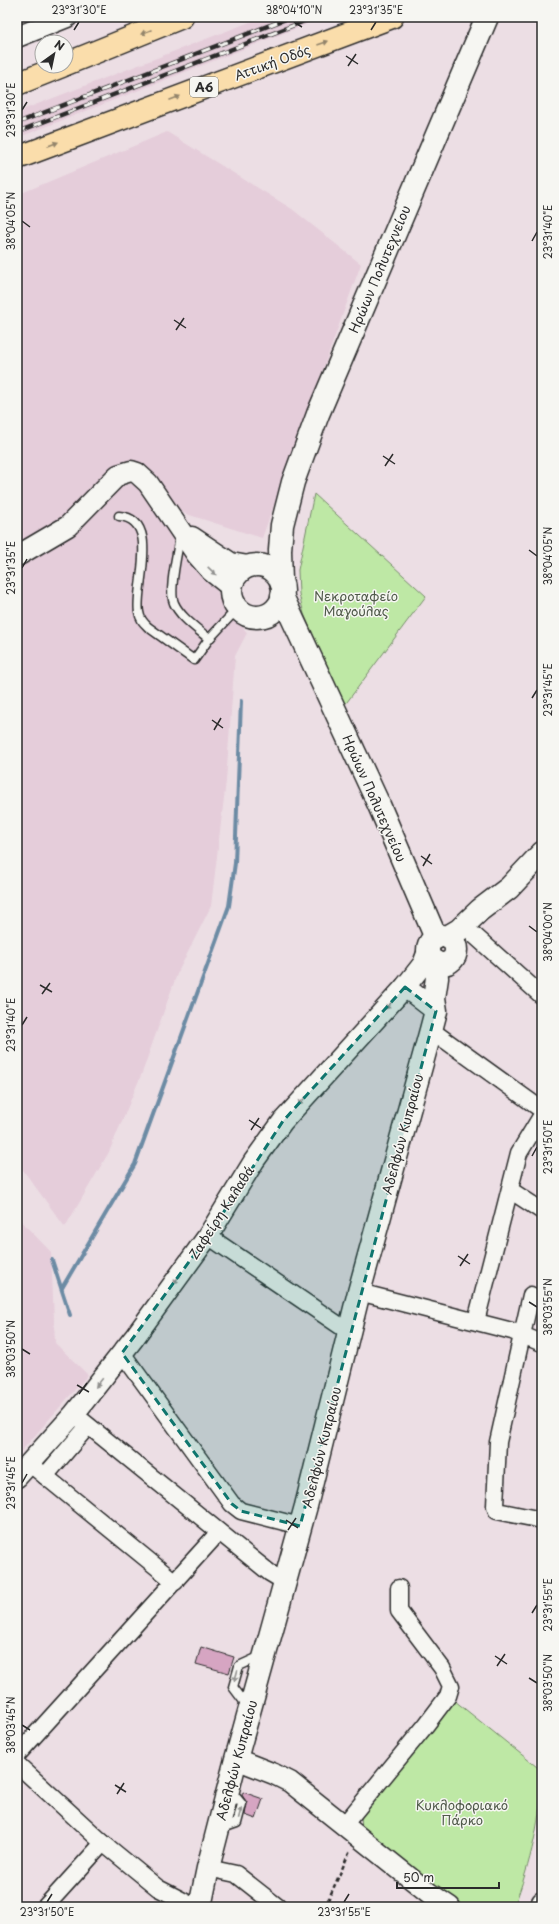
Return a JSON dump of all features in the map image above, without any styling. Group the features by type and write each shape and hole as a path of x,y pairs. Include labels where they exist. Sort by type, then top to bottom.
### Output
{"highway":[{"path":"74,61 182,17"},
{"name":"Αττική Οδός","path":"17,158 392,17"},
{"path":"17,84 42,74"}],"main road":[{"name":"Ηρώων Πολυτεχνείου","path":"442,950 379,805 281,589 280,550 282,525 293,482 318,414 487,17"},
{"name":"Ηρώων Πολυτεχνείου","path":"251,565 269,547 282,525"},
{"path":"251,565 267,567 278,576 281,589 276,608 264,616 250,616 238,608 232,599 231,587 234,578 240,571 251,565"},
{"name":"Ηρώων Πολυτεχνείου","path":"264,616 279,620 294,630 311,658"},
{"path":"442,950 459,930 480,910 509,888 542,853"},
{"path":"442,950 474,935 497,910 509,888"},
{"name":"Αδελφών Κυπραίου","path":"200,1907 208,1868 228,1789 300,1526 359,1292 433,1020 434,998 442,950"}],"street":[{"path":"18,36 67,17"},
{"path":"17,556 68,526 111,481 125,472 137,473 145,480 211,571 231,587"},
{"path":"181,529 205,548 231,563 251,565"},
{"path":"474,935 542,996"},
{"name":"Ζαφείρη Καλαθά","path":"23,1470 81,1420 122,1353 208,1236 254,1161 283,1121 405,987 423,964 442,950"},
{"path":"405,987 433,1020 542,1110"},
{"path":"476,1321 519,1153 542,1115"},
{"path":"510,1190 542,1211"},
{"path":"208,1236 349,1332"},
{"path":"359,1292 476,1321 542,1343"},
{"path":"531,1295 498,1442 495,1506 497,1512 542,1520"},
{"path":"122,1353 232,1504 241,1511 300,1526"},
{"path":"45,1476 81,1420 270,1573 285,1582"},
{"path":"23,1470 45,1476 175,1582"},
{"path":"17,1755 219,1532"},
{"path":"350,1830 448,1696 451,1686 442,1668 399,1611 398,1588"},
{"path":"236,1759 290,1782 430,1893 450,1907"},
{"path":"17,1764 102,1843 158,1888 195,1907"},
{"path":"45,1907 102,1843"},
{"path":"208,1868 236,1874 278,1907"},
{"path":"541,1907 542,1902"}],"lane":[{"path":"119,516 129,518 135,523 141,533 144,543 142,577 138,605 142,621 194,660 209,639 238,608"},
{"path":"181,529 172,584 173,603 179,612 209,639"}],"path":[{"path":"325,1907 350,1830"}],"highlighted area":[{"path":"405,987 436,1011 300,1526 241,1511 232,1504 122,1353 208,1236 283,1121"}],"shaded area":[{"path":"263,17 325,17 17,138 17,112"},
{"path":"167,132 292,209 361,264 262,538 177,511 140,467 70,515 17,547 17,195"},
{"path":"131,484 143,489 247,633 235,656 226,781 211,906 177,974 142,1073 109,1152 65,1227 17,1162 17,564 117,487"},
{"path":"17,1217 51,1252 55,1343 88,1375 17,1456"}],"green space":[{"name":"Νεκροταφείο Μαγούλας","path":"314,494 426,596 344,706 304,614 299,594 298,570"},
{"name":"Κυκλοφοριακό Πάρκο","path":"455,1701 542,1771 540,1806 534,1840 514,1907 461,1907 362,1831 361,1814"}],"building":[{"path":"201,1647 234,1657 229,1673 196,1664"},
{"path":"243,1792 263,1799 256,1819 245,1815 247,1803 242,1795"}],"waterway":[{"path":"62,1288 135,1164 229,906 235,863 241,701"},
{"path":"52,1260 70,1315"}],"railway":[{"path":"17,123 291,17"},
{"path":"17,132 315,17"}]}
